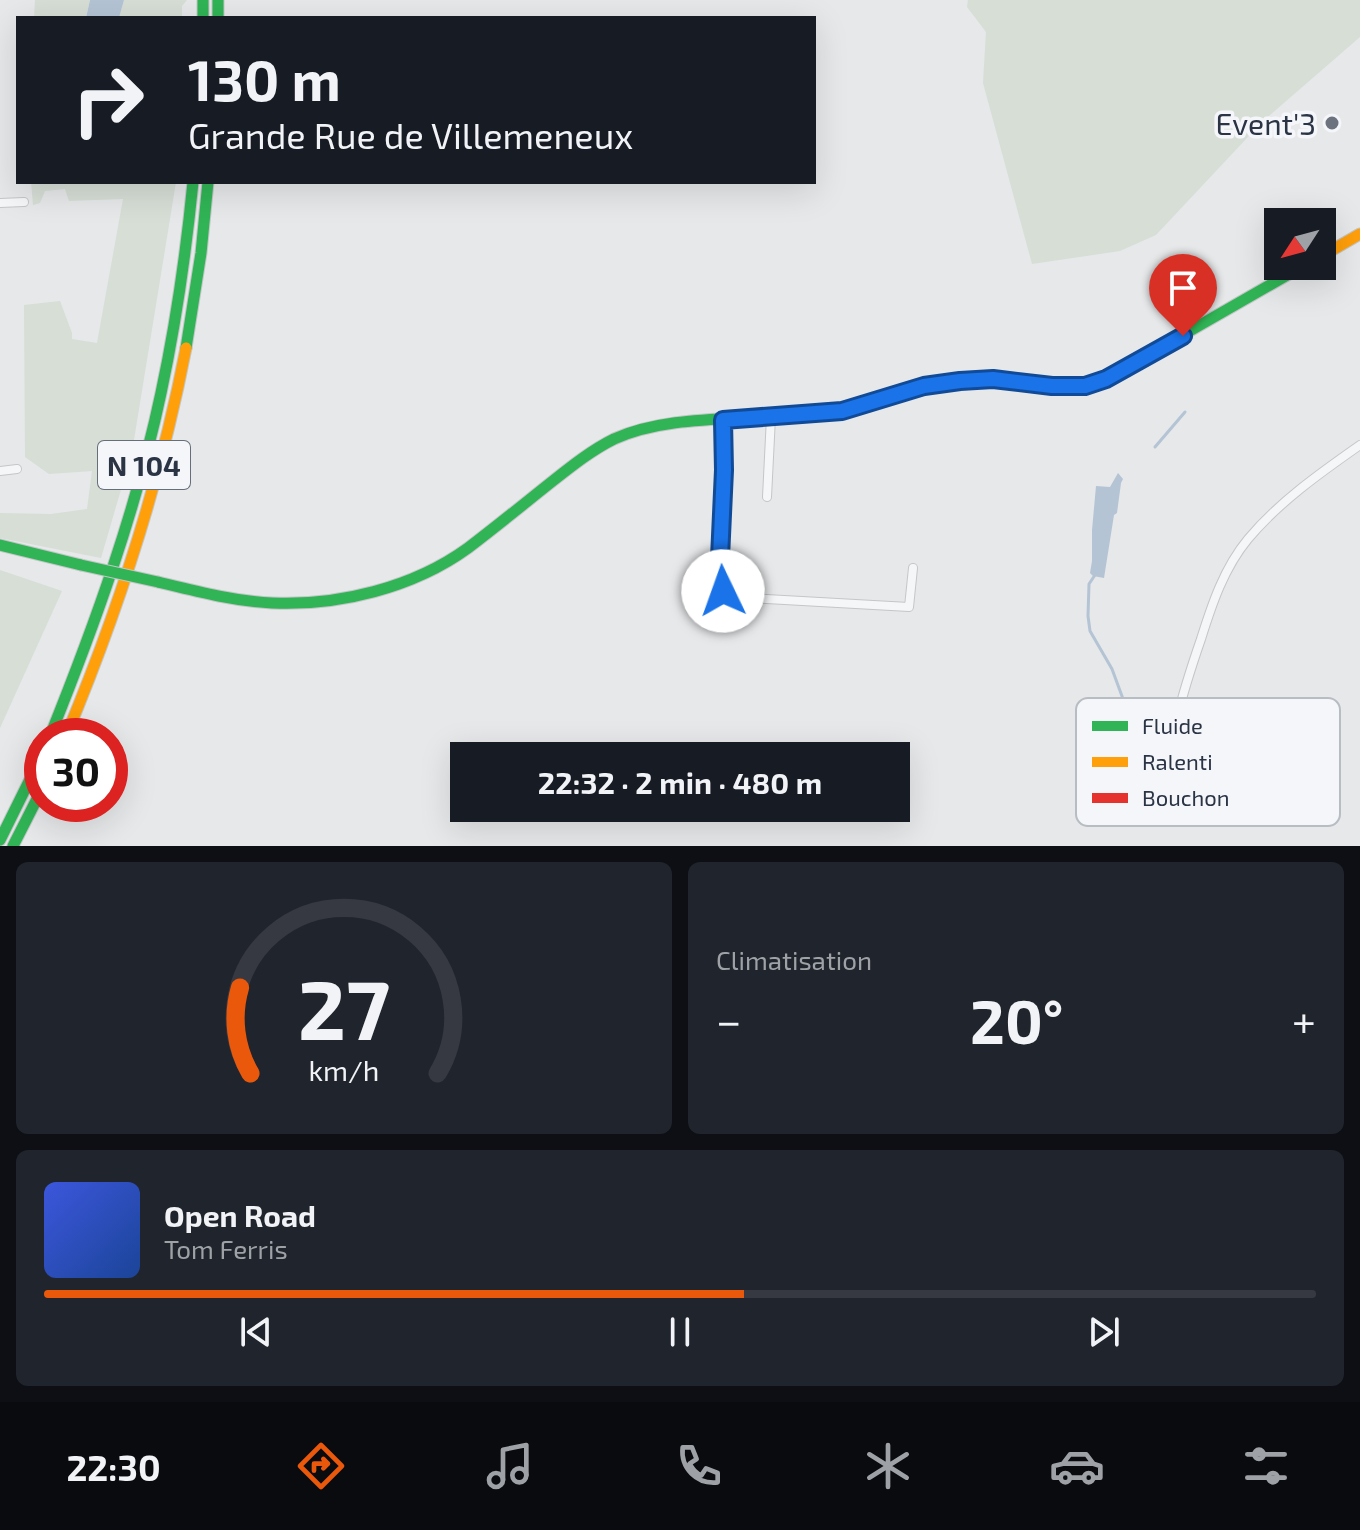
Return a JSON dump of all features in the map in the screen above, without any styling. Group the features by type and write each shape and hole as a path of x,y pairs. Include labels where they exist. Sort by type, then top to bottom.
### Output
{"main road":[{"name":"N 104","path":"57,718 97,619 121,548 145,459 164,382 193,184"},
{"name":"N 104","path":"73,718 111,625 160,462 179,383 195,292 208,184"},
{"path":"1336,248 1360,234"},
{"path":"0,545 227,598 271,603 316,602 348,597 392,586 432,569 465,550 582,458 615,439 679,423 842,411 924,386 960,381 993,379 1052,386 1085,386 1130,366 1279,280"},
{"path":"0,840 24,791"},
{"path":"13,846 25,822"}],"street":[{"path":"0,203 24,202"},
{"path":"767,497 771,417"},
{"path":"722,420 724,470 719,580 723,591 731,597 909,607 913,568"},
{"path":"1183,698 1211,605 1231,562 1248,539 1283,503 1360,445"},
{"path":"0,471 17,469"}],"shaded area":[{"path":"35,0 90,0 86,16 34,16"},
{"path":"124,0 187,0 182,6 182,16 120,16"},
{"path":"968,0 1360,0 1360,37 1262,122 1156,235 1120,251 1032,264 983,83 986,32 967,7"},
{"path":"31,184 176,184 132,452 101,558 0,538 0,513 51,514 87,509 92,471 49,474 25,457 24,305 60,301 72,339 97,343 123,199 69,201 65,189 45,191 40,203 33,205"},
{"path":"0,570 62,591 0,728"}],"water":[{"path":"90,0 124,0 120,16 86,16"},
{"path":"1118,473 1123,479 1104,578 1093,576 1090,573 1096,486 1110,487"}],"waterway":[{"path":"1155,447 1185,412"},
{"path":"1095,575 1089,584 1090,631 1112,669 1123,698"}],"traffic: fast":[{"path":"203,0 203,16"},
{"path":"218,0 218,16"},
{"path":"57,718 113,567 151,437 176,314 193,184"},
{"path":"186,348 208,184"},
{"path":"959,381 993,379 1052,386 1085,386 1106,379 1279,280"},
{"path":"158,582 229,598 272,603 323,601 374,592 423,574 468,548 576,463 614,439 673,423 776,416"},
{"path":"0,545 81,565"},
{"path":"81,565 158,582"},
{"path":"0,840 24,791"},
{"path":"13,846 25,822"}],"traffic: slow":[{"path":"1336,248 1360,234"},
{"path":"73,718 120,593 151,497 186,348"}],"traffic: jam":[{"path":"776,416 842,411 924,386 959,381"}],"place":[{"name":"Event'3","path":"1332,123"}],"route":[{"path":"723,591 719,580 723,420 842,411 924,386 960,381 993,379 1052,386 1085,386 1106,379 1183,336"}]}
